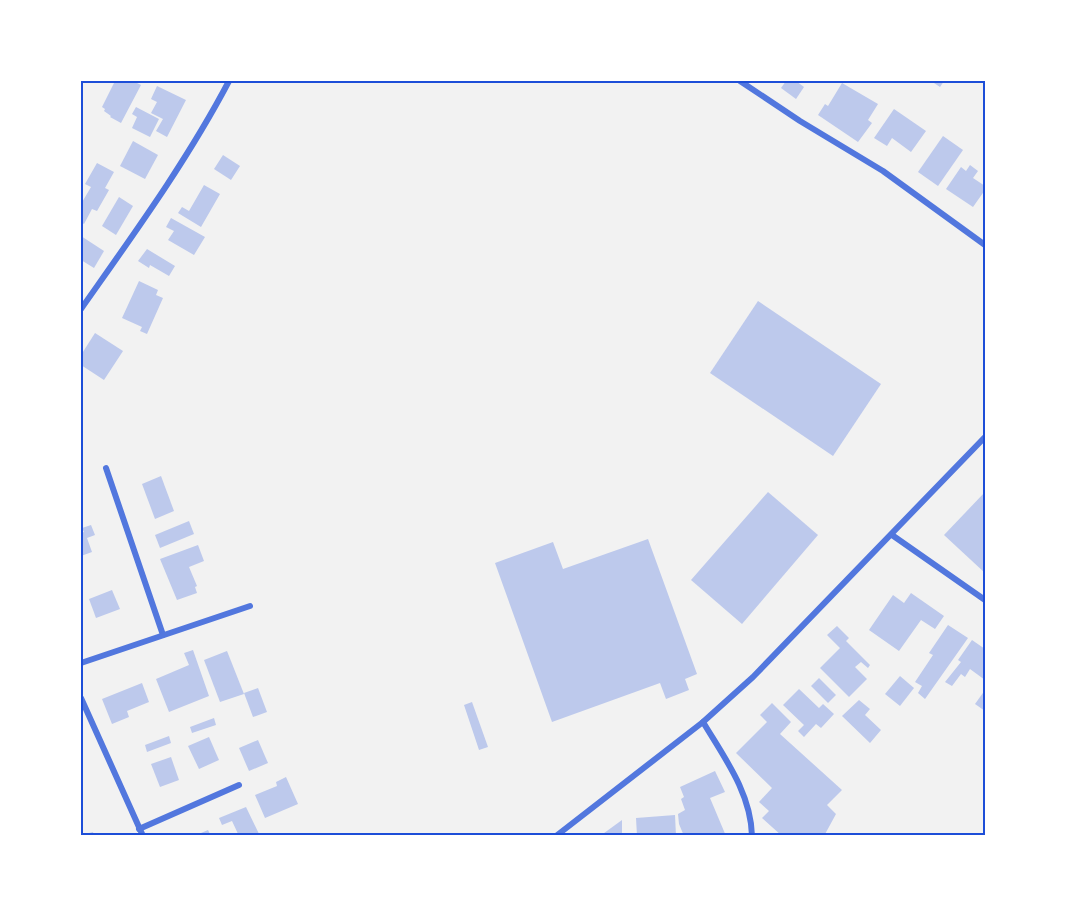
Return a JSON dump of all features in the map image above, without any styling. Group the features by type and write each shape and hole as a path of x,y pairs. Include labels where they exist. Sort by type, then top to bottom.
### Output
{"street":[{"path":"81,309 182,162 229,81"},
{"path":"740,81 800,121 883,171 985,246"},
{"path":"556,836 563,833 703,722 753,677 985,437"},
{"path":"106,468 163,635"},
{"path":"892,535 985,600"},
{"path":"81,663 249,606"},
{"path":"81,698 141,833 239,785"},
{"path":"703,722 737,778 747,804 752,836"}],"building":[{"path":"115,81 133,81 141,85 121,123 110,117 102,107"},
{"path":"786,81 796,81 804,87 796,99 781,88"},
{"path":"931,81 944,81 940,87"},
{"path":"842,83 878,104 868,120 872,123 858,142 818,115 825,104 828,106"},
{"path":"157,86 186,100 167,137 156,131 163,119 151,113 157,102 151,99"},
{"path":"136,107 159,119 150,137 132,128 137,117 132,114"},
{"path":"894,109 926,131 911,152 892,138 887,146 874,138"},
{"path":"943,136 963,150 938,186 918,172"},
{"path":"133,141 158,155 145,179 120,166"},
{"path":"223,155 240,166 231,180 214,169"},
{"path":"97,163 114,172 105,188 109,190 97,211 92,209 84,224 81,222 81,204 91,187 85,184"},
{"path":"970,165 978,171 973,178 985,186 985,190 973,207 946,189 961,167 966,171"},
{"path":"204,185 220,194 201,227 178,213 182,207 189,211"},
{"path":"119,197 133,206 116,235 102,226"},
{"path":"171,218 205,237 194,255 168,240 174,231 166,227"},
{"path":"81,236 104,251 94,268 81,260"},
{"path":"147,249 175,266 169,276 138,261"},
{"path":"139,281 158,290 156,295 163,298 147,334 140,331 142,327 122,318"},
{"path":"758,301 881,384 833,456 710,373"},
{"path":"95,333 123,351 104,380 81,365 81,355"},
{"path":"161,476 174,511 155,519 142,484"},
{"path":"768,492 818,535 742,624 691,580"},
{"path":"985,492 985,573 944,535"},
{"path":"189,521 194,534 160,548 155,535"},
{"path":"91,525 95,535 87,538 92,552 81,556 81,533 84,532 82,528"},
{"path":"648,539 697,674 685,679 689,690 666,699 660,683 552,722 495,563 553,542 563,569"},
{"path":"198,545 204,561 189,567 197,586 195,587 197,593 177,600 160,559"},
{"path":"112,590 120,609 96,618 89,599"},
{"path":"911,593 944,616 935,629 921,620 899,651 869,630 893,595 904,603"},
{"path":"948,625 968,638 925,699 918,693 922,686 915,682 933,655 929,653"},
{"path":"837,626 849,638 846,641 870,665 868,668 861,662 855,667 867,679 849,697 820,668 840,648 827,635"},
{"path":"972,640 985,649 985,680 970,669 965,677 961,674 952,686 945,682 961,662 958,660"},
{"path":"193,650 209,696 169,712 156,679 189,665 184,653"},
{"path":"227,651 244,694 220,702 204,660"},
{"path":"900,676 914,688 900,706 885,694"},
{"path":"819,678 836,695 828,703 811,686"},
{"path":"142,683 149,702 127,711 129,717 112,724 102,699"},
{"path":"258,688 267,712 253,717 244,693"},
{"path":"799,689 819,708 823,704 834,714 821,728 816,724 804,737 798,731 804,725 783,705"},
{"path":"985,690 985,711 975,704"},
{"path":"859,700 870,709 865,715 881,730 870,743 842,716"},
{"path":"472,702 488,747 479,750 464,705"},
{"path":"772,703 791,722 780,734 842,790 827,805 836,814 824,836 782,836 762,818 769,811 759,802 772,788 736,753 767,722 760,715"},
{"path":"214,718 216,725 192,733 190,727"},
{"path":"169,736 171,743 147,752 145,745"},
{"path":"209,737 219,760 199,769 188,746"},
{"path":"258,740 268,763 249,771 239,748"},
{"path":"171,757 179,780 160,787 151,764"},
{"path":"715,771 725,792 710,798 726,836 684,836 678,814 685,810 680,787"},
{"path":"286,777 298,804 265,818 255,795 277,786 276,782"},
{"path":"246,807 260,836 239,836 232,821 222,825 219,818"},
{"path":"675,815 676,836 637,836 636,818"},
{"path":"622,820 622,836 600,836"},
{"path":"208,830 211,836 194,836"},
{"path":"93,832 94,836 81,836 81,835"}]}
